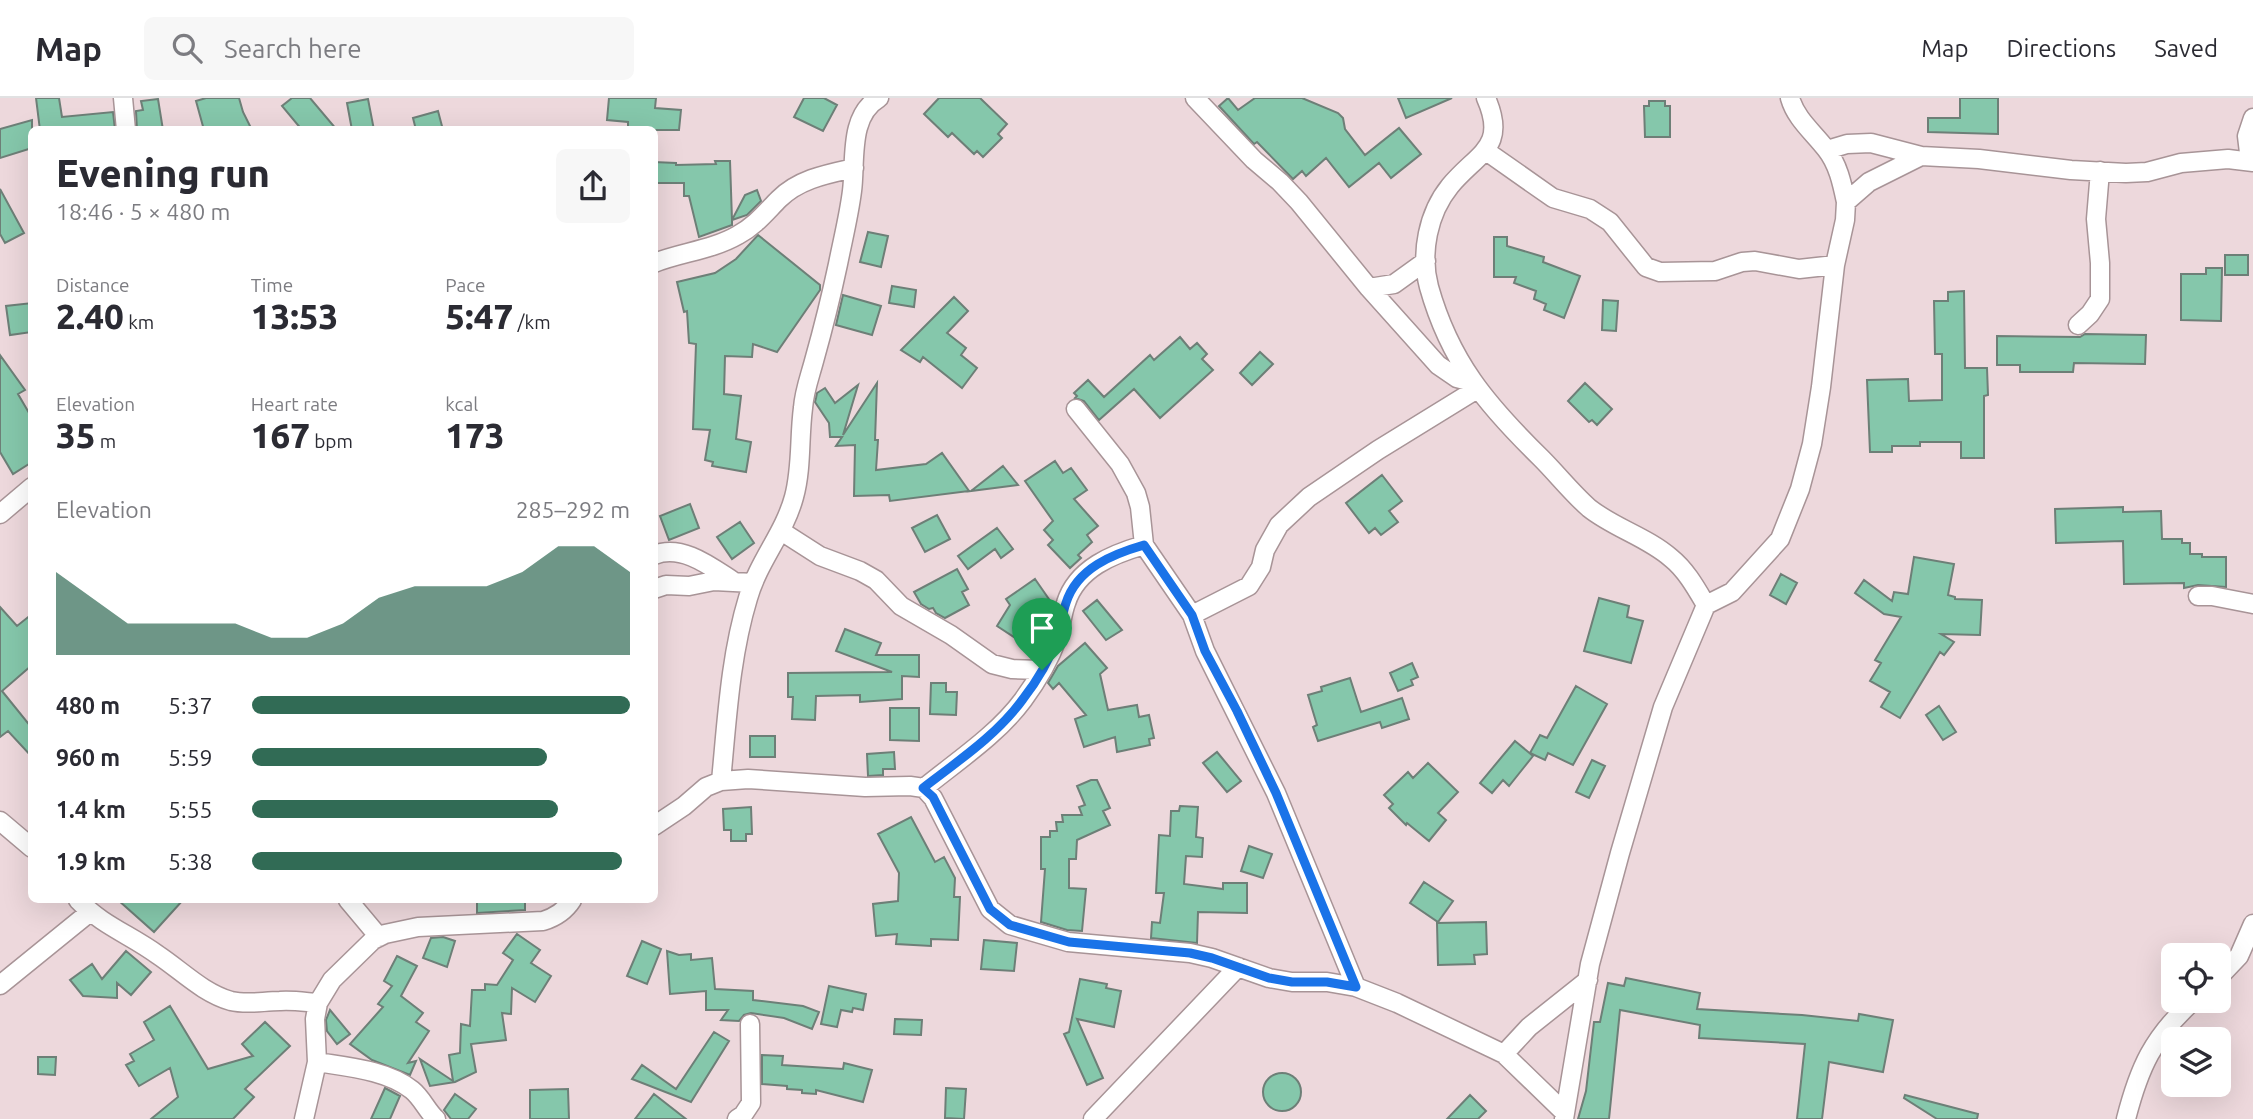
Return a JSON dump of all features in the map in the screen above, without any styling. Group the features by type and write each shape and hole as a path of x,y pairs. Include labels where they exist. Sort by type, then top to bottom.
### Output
{"street":[{"path":"124,98 126,126"},
{"path":"721,781 732,675 747,599 769,549 781,531 795,492 803,406 833,289 852,190 854,146 862,120 872,102 879,98"},
{"path":"1195,98 1254,160 1280,182 1438,365 1475,386"},
{"path":"1486,98 1494,117 1493,133 1486,151 1451,184 1431,218 1426,261 1429,285 1453,351 1475,386 1511,430 1590,508 1672,558 1688,576 1706,605"},
{"path":"1565,1116 1588,980 1620,853 1663,707 1706,605 1732,592 1780,539 1790,516 1812,444 1835,265 1845,220 1846,202 1837,167 1827,150 1793,109 1790,98"},
{"path":"1827,150 1847,144 1871,143 1921,156 1979,159 2071,170 2147,172 2180,163 2228,159 2252,162 2247,136 2253,118"},
{"path":"1486,151 1553,198 1590,209 1610,222 1646,267 1660,272 1714,271 1742,262 1755,261 1799,269 1835,265"},
{"path":"1846,202 1870,182 1921,156"},
{"path":"658,261 702,250 737,236 767,214 779,199 797,186 816,176 854,168"},
{"path":"2078,325 2090,314 2099,299 2100,263 2096,219 2100,171"},
{"path":"1369,288 1394,284 1426,261"},
{"path":"1192,615 1249,586 1261,567 1265,550 1279,525 1309,497 1475,386"},
{"path":"1076,409 1120,464 1136,493 1144,545 1192,615 1205,651 1276,793 1356,987"},
{"path":"0,514 28,490"},
{"path":"781,531 820,555 876,580 901,606 951,635 992,664 1042,670"},
{"path":"923,788 1008,719 1042,670 1057,638 1066,601 1074,585 1109,556 1144,545"},
{"path":"658,554 684,554 710,565 733,580"},
{"path":"658,587 666,584 689,586 733,580 753,583"},
{"path":"2198,596 2253,604"},
{"path":"658,823 706,787 721,781 748,779 830,786 923,788 933,797 990,909 1010,925 1069,942 1190,953 1269,978 1356,987 1397,1003 1504,1054 1565,1116"},
{"path":"0,821 28,845"},
{"path":"351,903 379,937"},
{"path":"304,1119 317,1062 315,1019 318,1003 324,991 354,956 379,937 418,928 543,921 554,917 570,903"},
{"path":"0,985 84,906 118,932 156,953 196,983 229,1000 246,1003 283,1000 318,1003"},
{"path":"2231,968 2246,957 2253,924"},
{"path":"1093,1119 1238,967"},
{"path":"1504,1054 1529,1027 1588,980"},
{"path":"2126,1119 2135,1083 2148,1053 2180,1013"},
{"path":"737,1119 751,1102 750,1024"},
{"path":"317,1062 354,1069 401,1083 414,1091 436,1119"}],"building":[{"path":"36,98 59,98 62,117 113,112 115,126 40,126"},
{"path":"206,98 239,98 250,126 203,126 196,101"},
{"path":"292,98 310,98 334,126 299,126 282,106"},
{"path":"609,98 656,98 655,108 681,110 679,130 658,130 658,126 628,126 628,122 607,120"},
{"path":"804,98 824,98 837,105 823,131 794,117"},
{"path":"939,98 980,98 1007,124 998,134 1002,138 983,157 977,151 974,154 952,133 948,137 924,114"},
{"path":"1228,98 1238,110 1255,98 1302,98 1338,113 1343,118 1345,129 1365,155 1399,128 1421,154 1391,178 1379,163 1349,187 1326,158 1306,176 1302,171 1293,179 1257,142 1254,144 1219,106"},
{"path":"1398,98 1452,98 1406,118"},
{"path":"1960,98 1998,98 1998,134 1928,132 1928,118 1960,118"},
{"path":"158,99 162,126 137,126 136,111 143,110 141,101"},
{"path":"368,99 373,126 351,126 347,103"},
{"path":"1649,101 1665,101 1665,106 1670,106 1670,137 1645,137 1644,106 1649,106"},
{"path":"438,111 442,126 415,126 413,118"},
{"path":"32,120 32,126 28,126 28,149 0,158 0,129"},
{"path":"715,161 730,161 732,225 699,237 689,196 684,196 684,183 658,183 658,162 676,165 716,164"},
{"path":"0,189 24,233 5,243 0,234"},
{"path":"757,190 761,201 747,215 732,220 745,195"},
{"path":"868,232 888,236 881,267 860,262"},
{"path":"758,235 820,285 820,290 777,352 753,344 752,357 725,356 724,394 741,396 736,439 751,442 746,472 712,466 713,462 705,460 710,430 693,429 696,344 689,343 687,311 684,312 677,282 715,273 736,259"},
{"path":"1494,237 1507,237 1507,246 1544,257 1543,262 1580,276 1564,318 1544,310 1546,304 1534,299 1536,291 1514,283 1516,277 1494,277"},
{"path":"2225,255 2248,255 2248,275 2225,275"},
{"path":"2206,268 2222,268 2221,321 2181,320 2181,274 2206,274"},
{"path":"892,286 916,290 914,307 889,303"},
{"path":"1964,291 1965,368 1987,368 1984,458 1961,458 1961,442 1920,442 1920,446 1892,446 1892,452 1870,452 1867,380 1908,379 1909,401 1942,400 1942,354 1935,354 1934,301 1948,301 1948,292"},
{"path":"843,295 881,306 872,335 836,325"},
{"path":"954,297 968,311 947,333 966,348 961,355 977,368 962,388 923,357 920,362 901,350"},
{"path":"1603,300 1618,301 1616,331 1602,330"},
{"path":"28,303 28,333 10,335 6,306"},
{"path":"2085,334 2146,335 2145,364 2074,363 2073,372 2020,372 2020,365 1997,365 1997,336 2080,337"},
{"path":"1180,337 1190,349 1197,343 1207,354 1202,359 1213,370 1160,418 1134,389 1099,420 1084,401 1075,398 1077,396 1074,393 1088,380 1104,397 1150,355 1154,360"},
{"path":"1260,352 1273,364 1252,385 1240,373"},
{"path":"0,355 25,390 18,394 28,411 28,465 13,474 0,452"},
{"path":"877,383 876,470 926,464 942,453 969,491 890,501 889,495 854,496 855,445 836,446 842,437 830,437 829,423 815,402 817,393 825,388 835,403 858,385 843,435"},
{"path":"1585,383 1612,409 1597,425 1592,420 1589,422 1568,401"},
{"path":"1055,461 1063,473 1071,468 1087,490 1074,499 1098,526 1087,535 1092,542 1078,555 1081,558 1070,568 1048,545 1053,540 1044,530 1053,521 1025,481"},
{"path":"1003,466 1018,485 971,491"},
{"path":"1382,475 1402,501 1389,511 1398,522 1381,535 1375,528 1369,533 1346,503"},
{"path":"690,504 699,528 669,540 660,516"},
{"path":"2123,507 2123,512 2161,511 2162,539 2182,539 2182,543 2190,543 2190,554 2226,557 2226,587 2198,585 2184,588 2184,583 2124,584 2123,541 2056,543 2055,509"},
{"path":"937,515 950,539 925,552 912,528"},
{"path":"740,522 754,543 732,559 717,537"},
{"path":"997,528 1013,549 1001,558 995,549 968,569 958,556"},
{"path":"1914,557 1954,564 1948,595 1955,599 1982,600 1980,635 1941,634 1954,642 1944,655 1940,652 1900,718 1881,707 1890,692 1870,681 1881,663 1875,660 1901,617 1884,614 1855,593 1864,580 1892,601 1894,592 1908,594"},
{"path":"957,569 968,589 962,592 969,605 945,618 933,608 929,609 921,604 914,592"},
{"path":"1781,574 1797,583 1786,604 1770,595"},
{"path":"1035,579 1053,605 1051,614 1033,626 1023,643 997,626 1010,605 1006,599"},
{"path":"1599,598 1629,606 1627,617 1643,621 1631,663 1584,651"},
{"path":"1097,600 1122,630 1106,640 1083,611"},
{"path":"0,607 17,626 28,617 28,668 2,691 28,723 28,753 8,731 0,737"},
{"path":"845,629 881,643 876,655 919,655 919,677 902,676 902,699 860,702 860,695 816,696 815,720 792,719 793,697 788,697 788,673 892,672 836,651"},
{"path":"1085,643 1107,668 1100,674 1108,710 1137,705 1139,717 1149,715 1154,738 1149,739 1150,745 1117,752 1115,737 1084,747 1075,719 1086,715 1059,683 1053,689 1048,683 1058,666"},
{"path":"1412,663 1418,677 1411,680 1413,685 1398,691 1390,673"},
{"path":"1350,678 1361,712 1402,698 1409,719 1382,728 1380,722 1318,741 1313,727 1317,725 1308,695 1322,691 1321,687"},
{"path":"931,683 946,683 946,692 957,692 956,715 930,714"},
{"path":"1576,686 1607,704 1573,765 1548,753 1545,760 1530,753 1540,735 1547,738"},
{"path":"1939,706 1956,732 1943,740 1926,715"},
{"path":"890,708 919,708 919,741 890,740"},
{"path":"750,736 775,736 775,757 750,757"},
{"path":"1515,741 1533,756 1509,786 1503,780 1492,793 1480,783"},
{"path":"894,752 895,769 883,769 883,775 868,776 867,754"},
{"path":"1217,752 1241,781 1227,792 1203,763"},
{"path":"1592,760 1605,766 1589,798 1576,792"},
{"path":"1428,763 1458,792 1438,813 1446,820 1429,841 1407,823 1406,825 1389,808 1393,804 1384,795 1408,772 1413,778"},
{"path":"1097,780 1110,808 1103,811 1110,825 1077,840 1076,859 1069,859 1069,888 1086,889 1082,931 1067,930 1041,922 1045,869 1041,869 1041,837 1050,837 1050,831 1057,831 1056,822 1063,822 1062,815 1082,815 1079,807 1085,805 1077,786"},
{"path":"1180,806 1198,807 1196,837 1203,838 1202,857 1186,856 1184,884 1223,889 1223,883 1247,883 1247,913 1198,912 1197,943 1151,938 1152,922 1160,923 1164,893 1156,893 1159,835 1170,836 1171,811 1179,811"},
{"path":"751,807 752,834 746,834 746,841 731,841 731,830 724,830 723,809"},
{"path":"911,817 935,862 944,857 955,878 954,897 960,897 958,940 931,939 931,946 896,944 897,934 876,936 873,904 898,901 899,873 878,834"},
{"path":"1249,846 1272,854 1263,878 1241,871"},
{"path":"1424,882 1453,901 1438,922 1410,903"},
{"path":"121,903 180,903 154,932"},
{"path":"477,903 525,903 525,910 477,913"},
{"path":"1486,922 1487,954 1474,955 1475,964 1438,965 1437,923"},
{"path":"517,934 540,950 531,963 551,976 535,1002 512,988 511,1014 502,1013 506,1040 471,1044 476,1072 455,1082 430,1086 420,1059 453,1081 449,1055 460,1053 461,1024 470,1026 472,990 485,990 485,984 497,985 513,960 503,953"},
{"path":"443,937 455,941 447,967 423,958 431,938"},
{"path":"984,940 1017,943 1014,971 981,969"},
{"path":"642,941 661,949 647,984 627,976"},
{"path":"126,951 151,972 131,995 117,983 117,998 83,996 70,980 92,964 102,979"},
{"path":"667,951 679,955 691,954 691,960 712,958 715,989 753,991 753,1000 803,1006 819,1012 812,1029 784,1018 751,1013 744,1015 739,1021 721,1020 728,1010 706,1010 706,991 670,994"},
{"path":"397,956 417,966 401,996 423,1013 416,1022 429,1031 408,1063 416,1061 410,1075 372,1060 350,1044 383,1007 378,1004 392,986 384,981"},
{"path":"1626,978 1700,993 1697,1009 1858,1021 1859,1014 1893,1020 1883,1072 1829,1062 1822,1119 1797,1119 1805,1044 1699,1038 1700,1025 1620,1010 1609,1119 1578,1119 1586,1091 1594,1022 1600,1022 1608,983 1624,986"},
{"path":"1080,979 1107,984 1106,988 1121,991 1114,1027 1077,1019 1103,1078 1087,1085 1064,1034 1069,1032"},
{"path":"829,986 866,994 863,1010 841,1010 837,1027 821,1024"},
{"path":"170,1006 208,1069 253,1056 242,1044 265,1022 290,1046 245,1089 254,1097 233,1119 151,1119 178,1097 170,1068 139,1086 126,1065 134,1061 130,1054 154,1040 144,1022"},
{"path":"330,1010 350,1034 337,1044 327,1031 326,1020"},
{"path":"895,1019 922,1020 921,1035 894,1034"},
{"path":"714,1032 729,1041 691,1102 632,1079 642,1065 676,1089"},
{"path":"762,1055 783,1056 782,1065 843,1069 844,1063 872,1070 863,1102 816,1090 816,1094 802,1093 802,1090 787,1089 787,1086 762,1084"},
{"path":"38,1057 56,1057 55,1075 38,1074"},
{"path":"1282,1073 1295,1079 1301,1092 1295,1105 1282,1111 1269,1105 1263,1092 1269,1079"},
{"path":"385,1088 400,1096 390,1119 371,1119"},
{"path":"946,1088 966,1089 964,1119 945,1118"},
{"path":"568,1089 569,1119 530,1119 530,1090"},
{"path":"455,1094 476,1109 468,1119 451,1119 444,1110"},
{"path":"654,1094 686,1119 635,1119"},
{"path":"1470,1095 1486,1111 1478,1119 1447,1119"},
{"path":"1905,1095 1978,1114 1977,1119 1937,1119 1904,1098"}],"route":[{"path":"1144,545 1192,615 1205,651 1276,793 1356,987 1269,978 1190,953 1069,942 1010,925 998,918 980,894 933,797 923,788 1008,719 1042,670 1057,638 1066,601 1074,585 1109,556 1144,545"}]}
